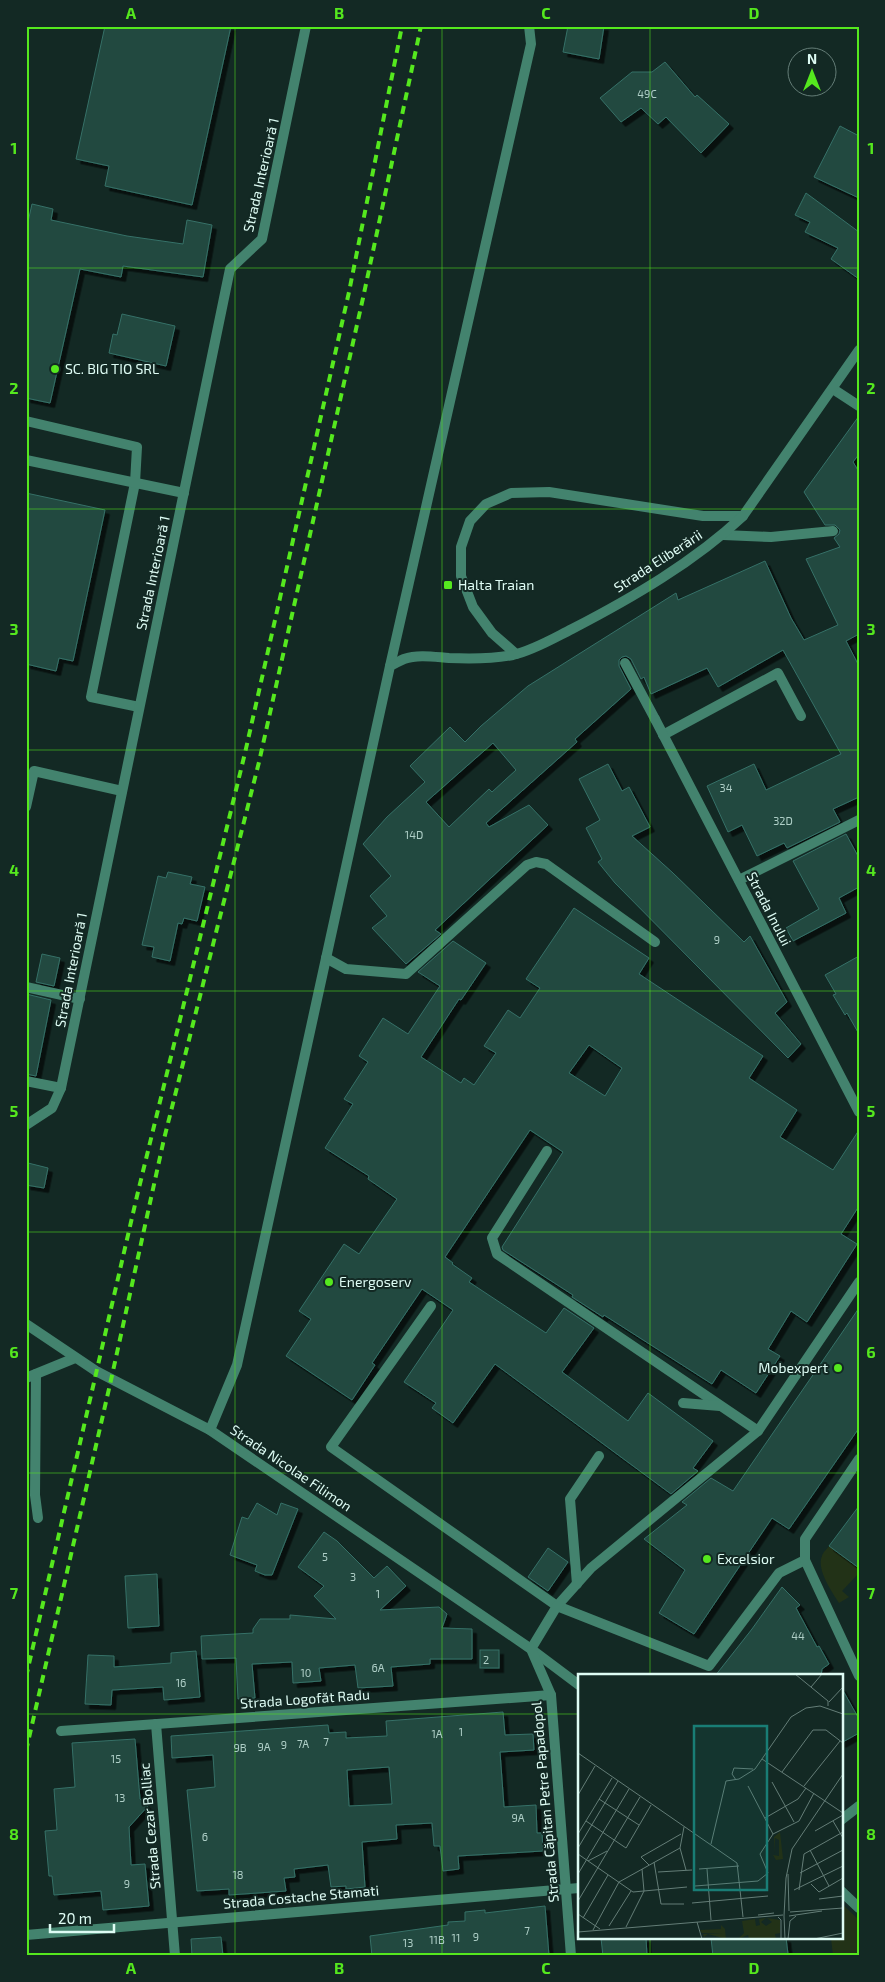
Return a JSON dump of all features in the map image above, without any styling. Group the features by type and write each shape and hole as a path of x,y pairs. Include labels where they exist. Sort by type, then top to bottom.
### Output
{"street":[{"name":"Strada Interioară 1","path":"26,1125 52,1108 61,1088 230,268 262,239 306,26"},
{"path":"210,1430 237,1365 390,666 531,44 530,26"},
{"name":"Strada Eliberării","path":"390,666 404,659 421,657 467,659 497,658 516,654 549,641 599,615 673,570 723,535 743,516 859,350"},
{"path":"833,389 859,406"},
{"path":"26,420 135,446 138,451 135,483 91,697 140,707"},
{"path":"26,460 184,493"},
{"path":"516,654 492,633 473,608 461,576 461,547 464,538 470,521 486,504 510,493 549,492 703,516 743,516"},
{"path":"723,535 771,537 833,532"},
{"name":"Strada Inului","path":"625,663 859,1112"},
{"path":"663,735 778,673 801,716"},
{"path":"26,807 34,770 122,791"},
{"path":"739,880 859,820"},
{"path":"326,958 346,969 406,974 527,865 536,862 546,864 655,942"},
{"path":"26,988 80,998"},
{"path":"26,1081 61,1088"},
{"path":"547,1151 492,1238 497,1254 758,1431"},
{"path":"531,1649 557,1606 591,1568 758,1431 859,1282"},
{"path":"431,1306 330,1447 557,1606 709,1666 779,1573 805,1560"},
{"name":"Strada Nicolae Filimon","path":"26,1324 75,1358 112,1380 210,1430 531,1649 578,1684"},
{"path":"38,1518 31,1376 75,1358"},
{"path":"683,1404 720,1406"},
{"path":"577,1584 570,1499 599,1456"},
{"path":"859,1459 805,1539 805,1560 859,1676"},
{"name":"Strada Căpitan Petre Papadopol","path":"531,1649 551,1695 571,1956"},
{"name":"Strada Logofăt Radu","path":"61,1731 551,1695"},
{"name":"Strada Cezar Bolliac","path":"156,1724 174,1956"},
{"path":"842,1819 859,1806"},
{"name":"Strada Costache Stamati","path":"26,1935 578,1888"},
{"path":"842,1893 859,1908"}],"green space":[{"path":"829,1546 859,1568 859,1573 842,1591 849,1597 839,1603 821,1567 823,1555"},
{"path":"842,1904 859,1920 859,1956 833,1956 831,1940 842,1940"}],"building":[{"path":"105,26 231,26 192,205 105,186 109,166 76,159"},
{"path":"568,26 604,26 599,59 563,52"},
{"path":"665,62 695,97 697,95 729,124 701,153 666,117 658,124 641,108 621,122 600,98 632,72 652,72"},
{"path":"840,126 859,136 859,198 814,177"},
{"path":"806,193 859,232 859,279 831,259 838,248 805,232 810,222 795,215"},
{"path":"32,204 53,209 51,220 127,236 183,244 187,220 212,225 203,277 123,266 121,277 80,269 50,403 26,398 26,231"},
{"path":"122,314 175,326 166,366 109,353 113,334 117,335"},
{"path":"859,416 859,454 853,462 859,472 859,634 846,641 859,666 859,797 833,809 840,822 787,848 784,843 757,856 742,825 728,832 707,786 754,764 766,790 841,754 783,650 718,687 707,668 651,694 644,677 641,679 631,659 626,656 622,657 619,660 619,666 631,689 575,739 577,742 486,823 489,827 529,805 548,825 435,930 441,934 406,964 372,928 387,916 370,896 391,876 363,844 387,817 425,782 410,766 450,727 465,742 528,686 676,593 678,600 765,561 791,618 804,640 838,625 806,559 840,547 834,538 839,534 840,530 835,525 825,525 804,492","holes":["493,743 516,770 492,792 489,789 449,827 426,802"]},
{"path":"26,493 105,510 73,661 59,658 56,671 26,664"},
{"path":"608,764 622,791 629,787 650,827 632,836 744,942 750,936 787,1002 775,1013 801,1044 788,1058 615,883 598,862 602,859 586,828 600,820 579,779"},
{"path":"846,834 859,858 859,887 839,898 846,913 793,941 786,928 819,909 793,861"},
{"path":"168,872 192,877 190,884 205,887 197,921 184,918 182,924 178,923 170,961 152,957 154,947 142,945 158,876 166,878"},
{"path":"574,908 649,958 639,974 763,1056 749,1078 797,1110 780,1137 833,1170 859,1130 859,1206 841,1234 857,1244 807,1322 791,1311 768,1349 780,1356 756,1393 721,1370 712,1384 604,1315 603,1317 572,1297 573,1295 503,1250 502,1247 563,1152 530,1130 445,1257 472,1278 469,1282 546,1333 564,1308 594,1328 562,1372 628,1421 648,1393 713,1441 693,1468 698,1471 671,1494 495,1364 453,1423 432,1408 436,1403 404,1382 453,1310 422,1289 372,1363 375,1365 352,1400 286,1356 311,1319 299,1311 344,1244 359,1254 397,1199 368,1179 369,1176 325,1148 353,1104 344,1099 368,1062 359,1056 383,1018 408,1034 440,986 418,972 453,941 486,963 461,1000 459,999 421,1057 461,1083 464,1078 474,1085 496,1053 484,1046 508,1010 520,1018 540,988 526,979","holes":["589,1045 622,1068 605,1096 569,1073"]},
{"path":"42,954 60,958 54,986 36,982"},
{"path":"859,956 859,1034 847,1013 845,1015 833,995 836,994 825,975"},
{"path":"26,994 51,1000 36,1076 26,1074"},
{"path":"28,1163 48,1168 44,1188 26,1185"},
{"path":"859,1308 859,1428 789,1529 772,1518 694,1634 659,1613 685,1570 644,1539 687,1505 682,1502 711,1478 733,1491"},
{"path":"257,1503 277,1515 281,1503 298,1509 272,1575 265,1575 255,1571 257,1565 230,1555 242,1517 248,1519"},
{"path":"859,1506 859,1568 829,1546"},
{"path":"324,1532 337,1541 374,1578 387,1566 406,1586 380,1610 439,1607 447,1614 442,1628 472,1629 472,1659 430,1659 430,1664 391,1667 393,1686 358,1688 355,1665 319,1668 321,1681 293,1683 292,1662 252,1664 255,1698 238,1699 236,1658 202,1659 201,1636 253,1633 253,1629 260,1619 290,1619 290,1615 336,1619 314,1596 324,1586 298,1567"},
{"path":"548,1548 568,1562 548,1591 528,1577"},
{"path":"157,1574 159,1626 128,1628 125,1576"},
{"path":"782,1587 800,1605 796,1608 817,1647 819,1646 829,1664 822,1669 821,1674 717,1674"},
{"path":"480,1650 499,1650 499,1668 480,1668"},
{"path":"196,1651 200,1697 164,1700 163,1687 112,1690 111,1705 85,1704 88,1655 114,1656 114,1667 171,1663 171,1653"},
{"path":"842,1689 859,1719 859,1733 842,1742"},
{"path":"503,1712 505,1735 533,1734 534,1750 500,1752 504,1807 536,1805 537,1833 542,1833 543,1851 458,1856 459,1869 443,1871 440,1846 434,1846 432,1823 396,1825 397,1839 362,1842 365,1887 346,1889 346,1886 331,1887 328,1865 294,1869 295,1877 284,1878 286,1891 229,1895 229,1889 197,1891 187,1790 215,1787 213,1755 172,1758 171,1736 328,1725 329,1733 346,1732 346,1738 387,1736 386,1721","holes":["389,1767 392,1804 349,1806 347,1770"]},
{"path":"135,1739 140,1799 148,1806 129,1827 131,1865 145,1864 149,1906 103,1910 101,1891 54,1895 52,1876 49,1876 45,1831 57,1830 54,1789 75,1787 72,1743"},
{"path":"545,1906 549,1956 372,1956 370,1936 448,1925 448,1922 465,1921 465,1912 485,1910 485,1913"},
{"path":"221,1937 223,1956 192,1956 191,1939"},
{"path":"601,1940 646,1940 647,1956 603,1956"},
{"path":"711,1940 786,1940 788,1954 713,1956"}],"railway":[{"path":"26,1677 137,1196 245,753 349,292 402,26"},
{"path":"26,1751 164,1139 259,762 363,298 421,26"}],"place":[{"name":"SC. BIG TIO SRL","path":"55,369"},
{"name":"Halta Traian","path":"448,585"},
{"name":"Energoserv","path":"329,1282"},
{"name":"Mobexpert","path":"838,1368"},
{"name":"Excelsior","path":"707,1559"}]}
